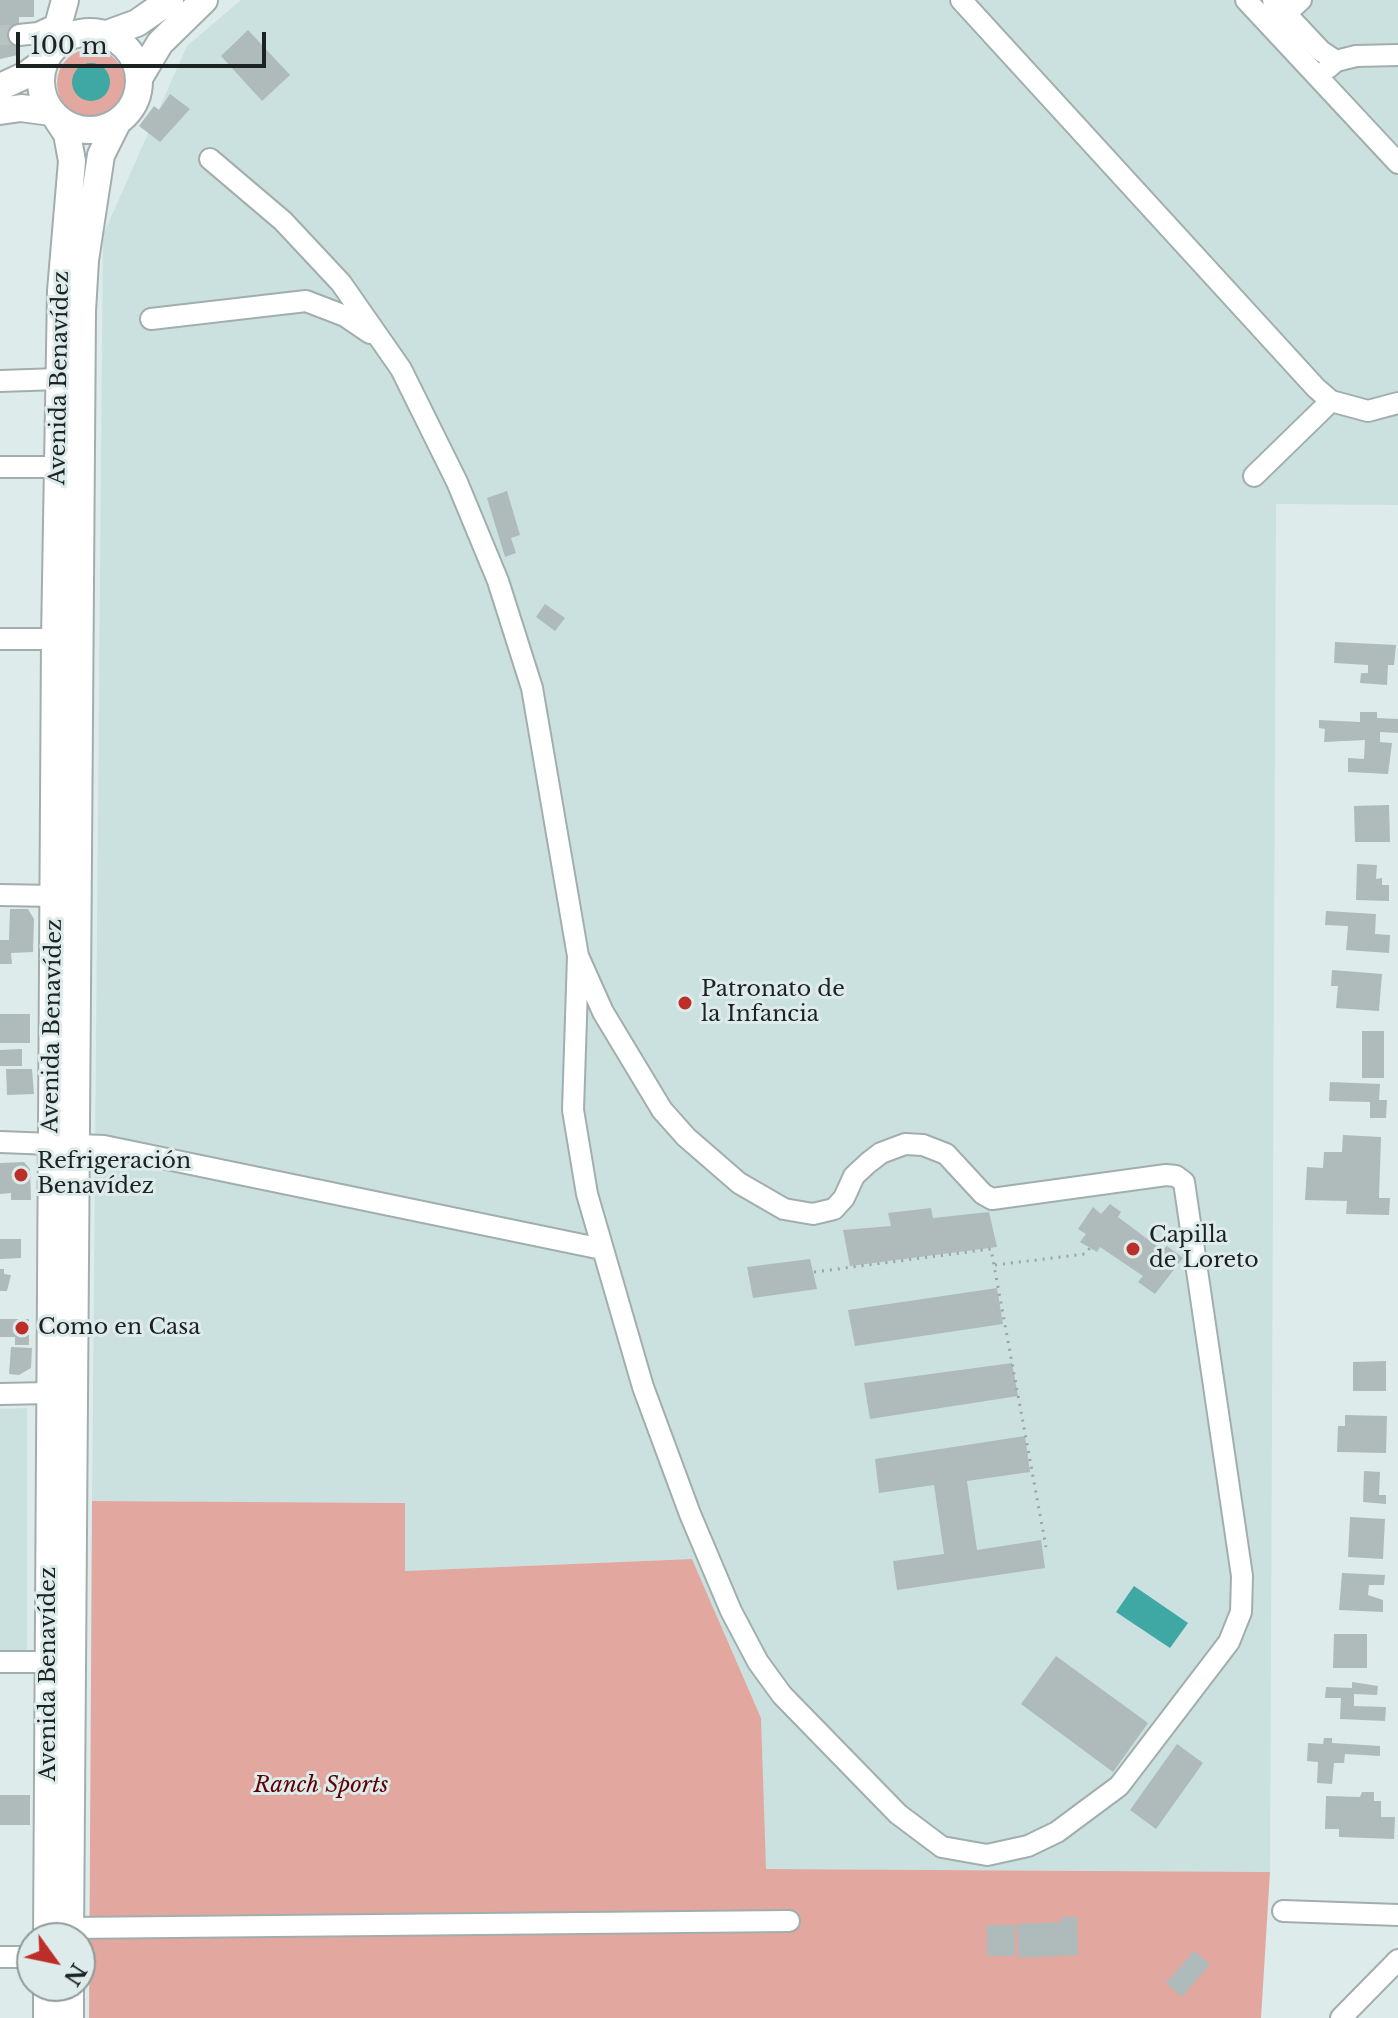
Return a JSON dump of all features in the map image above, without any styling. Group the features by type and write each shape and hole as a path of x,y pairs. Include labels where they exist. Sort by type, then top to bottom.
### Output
{"main road":[{"path":"80,0 100,33 130,51 139,78"},
{"path":"0,87 26,75 70,35 100,33 137,23 170,0"},
{"path":"0,111 21,108 54,116 86,131 117,123 134,104 139,78 160,43 204,0"},
{"path":"54,116 40,88 64,11"},
{"name":"Avenida Benavídez","path":"54,116 67,134 72,161 61,291 55,639 55,896 63,1143 49,1393 60,1662"},
{"name":"Avenida Benavídez","path":"62,1922 63,1143 82,311 85,260 101,155 117,123"}],"street":[{"path":"961,0 1331,401 1368,411 1398,403"},
{"path":"1246,0 1283,10 1321,51 1336,61"},
{"path":"1283,10 1319,76 1398,163"},
{"path":"19,35 38,33 64,11"},
{"path":"1319,76 1336,61 1398,55"},
{"path":"210,159 283,221 341,283 401,369 457,482 498,581 532,688 578,956 573,1110 580,1164 643,1387 690,1514 758,1662 805,1722 919,1832 942,1847 963,1854 987,1855 1028,1846 1081,1817 1119,1786 1237,1629 1244,1594 1184,1182 1176,1176 1166,1175 992,1199 983,1194 946,1154 923,1145 905,1144 881,1153 868,1163 854,1176 844,1198 834,1209 813,1214 784,1209 739,1183 686,1137 662,1110 603,1012 578,956"},
{"path":"151,319 306,301 345,316 385,346"},
{"path":"0,381 59,379"},
{"path":"1254,476 1331,401"},
{"path":"0,467 58,467"},
{"path":"0,639 55,639"},
{"path":"0,895 55,896"},
{"path":"0,1142 104,1146 602,1249"},
{"path":"0,1394 49,1393"},
{"path":"0,1662 60,1662"},
{"path":"1283,1911 1398,1915"},
{"path":"96,1934 789,1921"},
{"path":"1341,2018 1398,1960"}],"path":[{"path":"995,1265 1085,1254 1090,1248"},
{"path":"814,1272 991,1249 1046,1547"}],"shaded area":[{"name":"Patronato de la Infancia","path":"241,0 1398,0 1398,505 1276,504 1270,1872 765,1869 761,1718 692,1559 405,1571 405,1503 92,1501 103,235 187,46"},
{"path":"27,1408 27,1655 0,1655 0,1409"}],"green space":[{"path":"91,49 115,59 125,83 115,107 91,117 67,107 57,83 67,59"},
{"name":"Ranch Sports","path":"92,1501 405,1503 405,1571 692,1559 761,1718 766,1869 1270,1872 1261,2018 89,2018 89,2002 96,2002 96,1922 90,1922"}],"water":[{"path":"91,63 105,68 110,82 105,96 91,101 77,96 72,82 77,68"},
{"path":"1134,1586 1188,1623 1170,1648 1116,1612"}],"building":[{"path":"0,0 34,0 34,17 19,17 18,55 0,59"},
{"path":"248,30 290,75 262,101 221,56"},
{"path":"170,94 190,109 160,142 139,126 154,106 159,110"},
{"path":"507,491 520,535 511,538 516,553 505,557 487,498"},
{"path":"545,604 565,618 555,631 536,617"},
{"path":"1335,642 1396,645 1394,665 1388,665 1387,685 1360,683 1361,673 1368,673 1368,665 1334,663"},
{"path":"1360,712 1377,712 1377,718 1398,719 1398,733 1380,732 1380,742 1392,743 1388,774 1348,772 1348,758 1364,759 1365,740 1324,742 1325,729 1319,728 1319,720 1360,722"},
{"path":"1389,805 1390,842 1355,842 1354,806"},
{"path":"1357,864 1377,865 1376,879 1382,878 1382,885 1389,885 1389,901 1356,900"},
{"path":"10,909 28,909 34,919 33,952 11,953 12,964 0,964 0,940 9,940"},
{"path":"1326,911 1376,914 1375,934 1390,935 1389,953 1346,950 1348,926 1325,925"},
{"path":"1332,970 1382,974 1379,1011 1336,1008 1338,986 1331,986"},
{"path":"0,1014 30,1014 30,1043 0,1043"},
{"path":"1362,1031 1384,1031 1384,1078 1362,1078"},
{"path":"22,1049 22,1066 0,1066 0,1050"},
{"path":"6,1069 32,1069 34,1094 7,1095"},
{"path":"1330,1082 1380,1084 1379,1100 1387,1100 1386,1118 1370,1118 1370,1102 1329,1101"},
{"path":"1343,1135 1381,1137 1379,1198 1390,1198 1389,1215 1346,1214 1347,1201 1305,1200 1307,1167 1323,1168 1324,1152 1342,1152"},
{"path":"24,1162 30,1169 31,1200 11,1200 11,1193 0,1194 0,1163"},
{"name":"Capilla de Loreto","path":"1110,1204 1121,1212 1118,1217 1162,1250 1167,1246 1183,1258 1155,1294 1138,1282 1143,1276 1100,1247 1097,1252 1080,1242 1086,1234 1078,1229 1093,1207 1101,1214"},
{"path":"931,1208 933,1218 989,1212 997,1247 850,1266 843,1230 891,1226 888,1213"},
{"path":"0,1239 21,1239 21,1258 0,1259"},
{"path":"810,1259 817,1289 753,1298 747,1267"},
{"path":"0,1269 4,1269 4,1274 11,1275 7,1291 0,1291"},
{"path":"997,1288 1003,1324 855,1346 848,1310"},
{"path":"0,1319 29,1319 29,1345 15,1345 15,1337 0,1337"},
{"path":"11,1347 32,1348 31,1368 19,1375 9,1374"},
{"path":"1386,1361 1386,1391 1353,1391 1353,1362"},
{"path":"1012,1363 1018,1396 870,1419 864,1383"},
{"path":"1345,1415 1387,1416 1386,1453 1337,1452 1338,1426 1345,1426"},
{"path":"1025,1436 1030,1472 967,1481 977,1550 1041,1540 1045,1568 897,1590 893,1561 944,1554 934,1485 879,1493 875,1459"},
{"path":"1364,1471 1380,1472 1379,1495 1386,1495 1386,1504 1363,1502"},
{"path":"1350,1517 1385,1519 1383,1559 1348,1557"},
{"path":"1342,1573 1385,1575 1384,1585 1369,1585 1368,1595 1383,1600 1383,1612 1339,1610"},
{"path":"1334,1634 1367,1634 1367,1668 1333,1668"},
{"path":"1056,1656 1148,1723 1113,1772 1021,1704"},
{"path":"1352,1682 1378,1686 1377,1695 1354,1694 1354,1706 1386,1707 1385,1721 1340,1719 1341,1698 1325,1698 1326,1687 1352,1688"},
{"path":"1324,1738 1332,1738 1332,1743 1380,1746 1380,1756 1345,1754 1344,1763 1334,1763 1332,1784 1317,1783 1318,1762 1307,1761 1308,1743 1323,1744"},
{"path":"1177,1744 1203,1763 1156,1829 1130,1810"},
{"path":"1362,1792 1374,1792 1374,1801 1381,1801 1381,1817 1395,1817 1394,1839 1339,1837 1339,1829 1325,1829 1326,1796 1360,1797"},
{"path":"0,1795 30,1795 30,1825 0,1825"},
{"path":"1061,1917 1077,1917 1078,1955 1019,1958 1017,1924 1061,1922"},
{"path":"987,1925 1015,1925 1015,1956 987,1956"},
{"path":"1194,1951 1210,1964 1182,1997 1166,1983"}],"tunnel":[{"path":"0,35 19,35"}],"place":[{"name":"Patronato de la Infancia","path":"685,1003"},
{"name":"Refrigeración Benavídez","path":"21,1175"},
{"name":"Capilla de Loreto","path":"1133,1249"},
{"name":"Como en Casa","path":"22,1328"}]}
